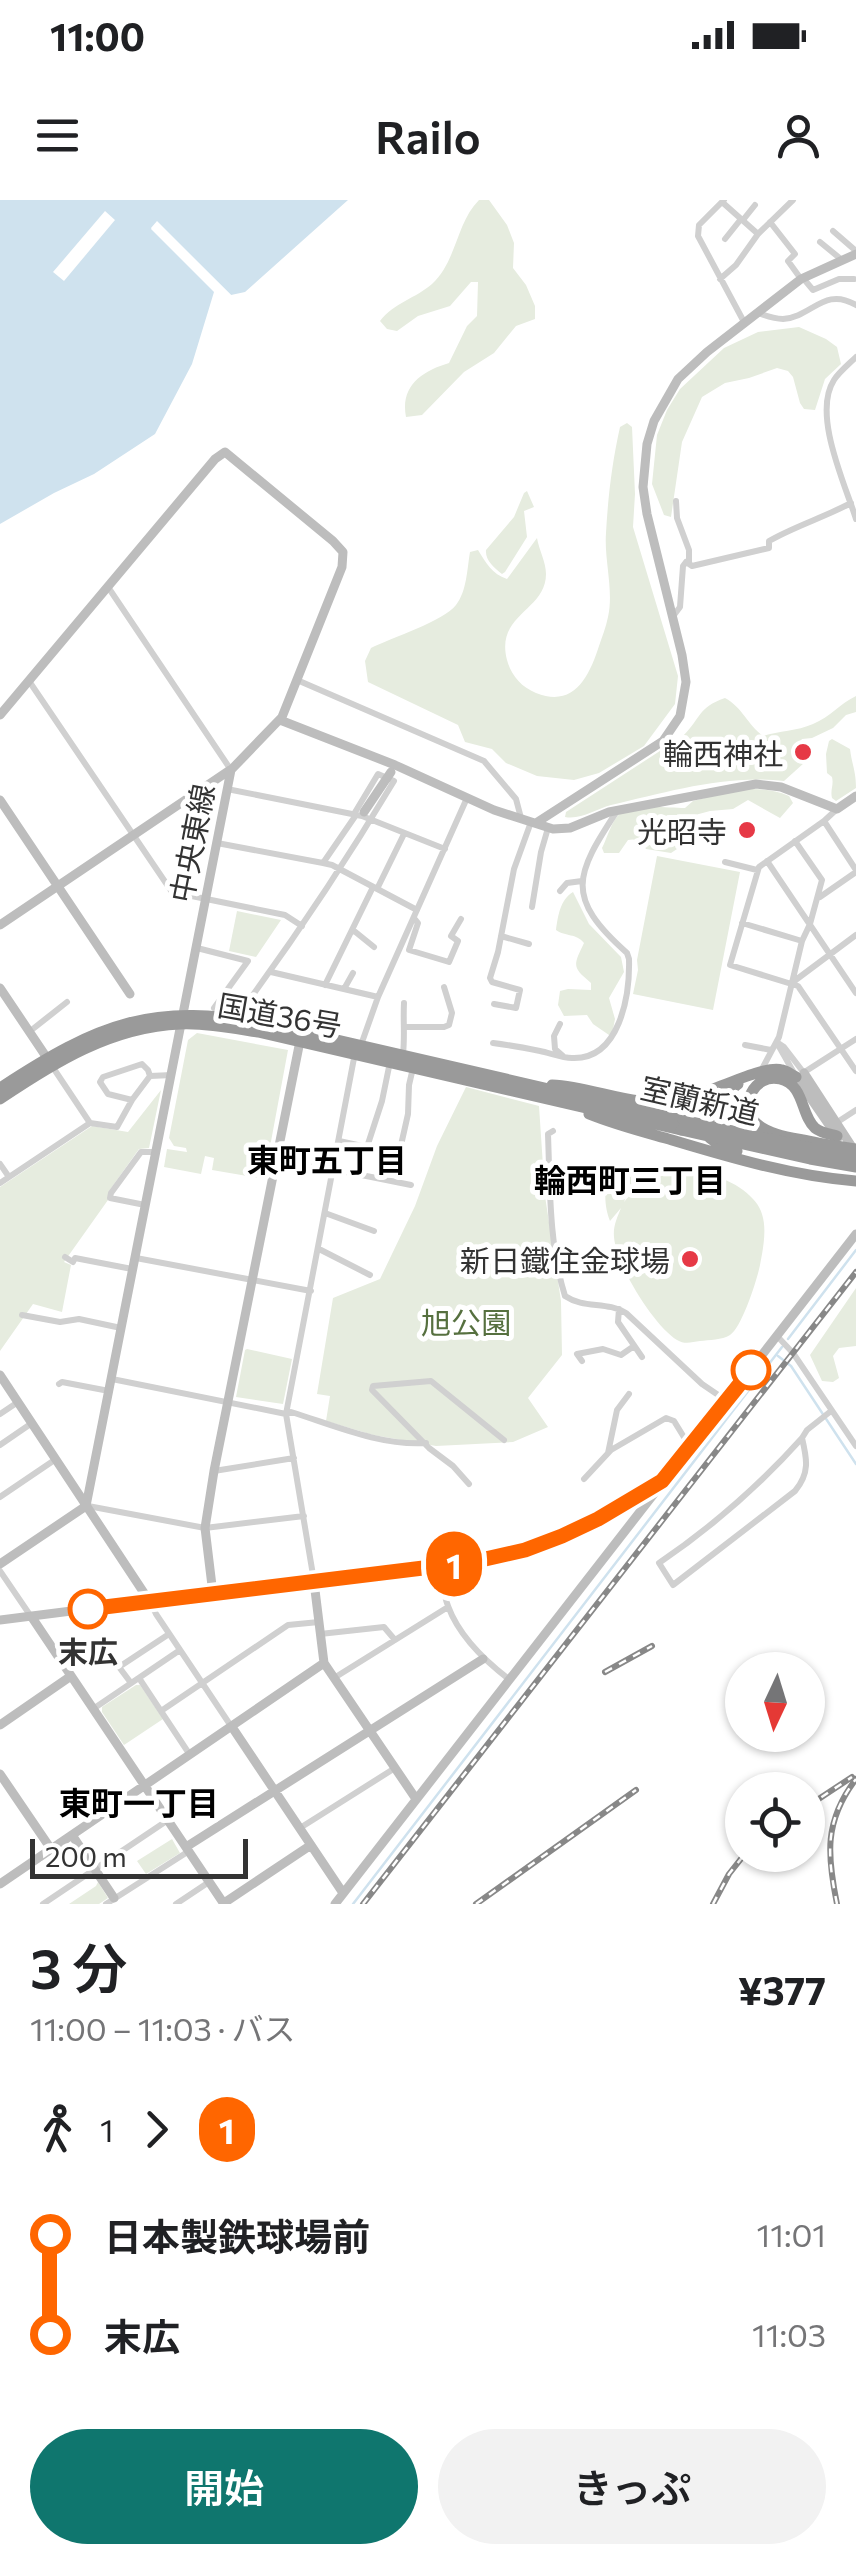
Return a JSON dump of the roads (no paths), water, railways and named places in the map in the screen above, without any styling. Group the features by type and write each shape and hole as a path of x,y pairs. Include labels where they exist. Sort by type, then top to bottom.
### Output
{"highway":[{"name":"国道36号","path":"0,1100 77,1041 126,1023 236,1018 390,1062 563,1102"},
{"name":"国道36号","path":"182,1019 403,1056 532,1086"},
{"name":"国道36号","path":"0,1088 49,1062"},
{"path":"532,1086 573,1086 625,1099 662,1103 698,1096 761,1070 800,1075"},
{"path":"744,1078 713,1106 707,1120 710,1138 728,1149 773,1160 824,1171 856,1172"},
{"path":"835,1129 818,1131 812,1126 801,1097 789,1083 770,1078 752,1090 748,1108 755,1123 772,1132 856,1153"},
{"name":"室蘭新道","path":"532,1086 681,1131 856,1153"},
{"name":"室蘭新道","path":"563,1102 856,1172"},
{"path":"681,1131 696,1149 787,1170 856,1172"}],"street":[{"path":"720,278 793,200"},
{"path":"744,322 697,230 719,202 758,234"},
{"path":"725,240 755,205"},
{"path":"770,222 796,254 788,261 813,290 839,279 854,279"},
{"path":"494,1004 516,1008 520,990 490,978 516,860 529,821 663,740 684,706 686,682 645,501 644,466 654,421 678,380 708,352 802,278 856,252 833,231"},
{"path":"820,242 842,260"},
{"path":"757,312 782,319 837,298 856,305"},
{"path":"856,357 834,381 827,396 826,414 856,519"},
{"path":"0,715 216,459 226,452 343,552 342,567 280,720 548,828 570,828 618,810 756,784 781,788 837,809"},
{"path":"676,500 689,564"},
{"path":"673,616 680,607 686,562 692,566 769,548 770,541 779,536 851,503"},
{"path":"0,924 230,770 108,587"},
{"path":"29,680 172,892 285,915 302,926"},
{"path":"298,680 484,761 529,821"},
{"name":"中央東線","path":"86,1506 230,770 280,720"},
{"path":"323,863 393,768"},
{"path":"236,1018 340,869 361,815 378,774 394,782 361,815"},
{"path":"227,789 361,815 444,849"},
{"path":"856,796 757,870 730,965 798,986 856,1071"},
{"path":"416,1800 324,1662 286,1414 358,1050 467,798"},
{"path":"0,800 130,994"},
{"path":"493,1043 572,1058 594,1053 612,1040 629,966 627,953 588,908 582,881 598,841 618,810"},
{"path":"818,898 856,871 824,822"},
{"path":"532,907 548,828"},
{"path":"325,985 404,834"},
{"path":"761,1070 774,1046 822,880 795,841"},
{"path":"217,843 323,863 375,888 416,914 418,923 409,950 450,962 458,941 451,936 461,919"},
{"path":"767,861 856,993"},
{"path":"725,862 757,870"},
{"path":"560,891 567,883 582,881"},
{"path":"742,923 802,941"},
{"path":"352,930 374,948"},
{"path":"792,983 856,935"},
{"path":"500,936 529,944"},
{"path":"196,948 248,961 214,1008"},
{"path":"271,972 378,997"},
{"path":"344,989 353,973"},
{"path":"406,1026 450,1024 452,1013 444,986"},
{"path":"0,988 90,1123"},
{"path":"30,1032 67,1002"},
{"path":"403,1056 404,1003"},
{"path":"560,1024 554,1042 555,1049 564,1056"},
{"path":"800,1075 856,1038"},
{"path":"212,1594 205,1528 214,1471 300,1041"},
{"path":"745,1045 774,1046 800,1075 835,1129 856,1172"},
{"path":"366,1147 390,1062"},
{"path":"132,1100 108,1094 100,1082 103,1077 142,1064 150,1076"},
{"path":"339,1142 399,1154 414,1068"},
{"path":"150,1076 172,1075"},
{"path":"0,1183 90,1123 116,1127 150,1076"},
{"path":"835,1129 856,1110"},
{"path":"835,1129 856,1153"},
{"path":"554,1132 548,1134 551,1206 563,1291 577,1303 619,1308 702,1384 727,1401"},
{"path":"146,1206 110,1198 140,1153 156,1152"},
{"path":"276,1158 410,1185"},
{"path":"0,1164 9,1177"},
{"path":"325,1213 374,1230"},
{"path":"335,1904 856,1234"},
{"path":"319,1249 370,1274"},
{"path":"65,1257 73,1262 75,1258 133,1269"},
{"path":"136,1258 311,1291"},
{"path":"619,1308 618,1322 642,1357"},
{"path":"22,1315 60,1322 78,1319 122,1328"},
{"path":"776,1336 793,1353 827,1415 856,1446"},
{"path":"582,1361 578,1354 603,1349 621,1355 634,1346"},
{"path":"0,1375 343,1893"},
{"path":"112,1379 290,1412 362,1434 426,1444"},
{"path":"470,1484 372,1390 373,1386 431,1381 504,1440"},
{"path":"59,1384 110,1391"},
{"path":"608,1453 617,1410 628,1394"},
{"path":"0,1414 18,1402"},
{"path":"802,1438 807,1462 804,1481 673,1586 659,1562 733,1508 770,1474 807,1430 827,1415"},
{"path":"584,1479 608,1453 666,1418 674,1421 690,1447"},
{"path":"0,1444 32,1423"},
{"path":"214,1471 294,1458"},
{"path":"0,1497 56,1459"},
{"path":"0,1620 498,1557 550,1541 598,1519 662,1481"},
{"path":"304,1516 205,1528 86,1506 0,1567 224,1904 311,1846"},
{"path":"441,1566 448,1606 483,1658 510,1680"},
{"path":"334,1678 448,1606"},
{"path":"161,1711 288,1626 319,1622"},
{"path":"320,1634 384,1627 395,1640"},
{"path":"131,1683 119,1667 169,1634"},
{"path":"93,1709 180,1650"},
{"path":"72,1836 113,1902 275,1791 483,1658"},
{"path":"0,1884 324,1662"},
{"path":"0,1724 71,1676"},
{"path":"139,1678 190,1755"},
{"path":"300,1828 395,1768"},
{"path":"0,1774 51,1850"},
{"path":"43,1904 168,1820"},
{"path":"176,1904 210,1882"}],"water":[{"path":"0,200 348,200 245,292 231,295 157,222 151,229 214,292 192,364 155,434 94,474 0,524"}],"waterway":[{"path":"788,1339 856,1250"},
{"path":"353,1904 782,1347"},
{"path":"778,1356 791,1366 856,1464"}],"railway":[{"path":"363,1904 856,1272"},
{"path":"605,1672 652,1646"},
{"path":"825,1795 852,1777"},
{"path":"837,1904 830,1854 833,1824 856,1779"},
{"path":"476,1904 636,1790"},
{"path":"713,1904 731,1872"}],"place":[{"name":"輪西神社","path":"803,752"},
{"name":"光昭寺","path":"747,830"},
{"name":"新日鐵住金球場","path":"690,1259"},
{"name":"末広","path":"88,1609"}],"district":[{"name":"東町五丁目","path":"327,1159"},
{"name":"輪西町三丁目","path":"630,1179"},
{"name":"東町一丁目","path":"139,1802"}],"park label":[{"name":"旭公園","path":"466,1321"}]}
